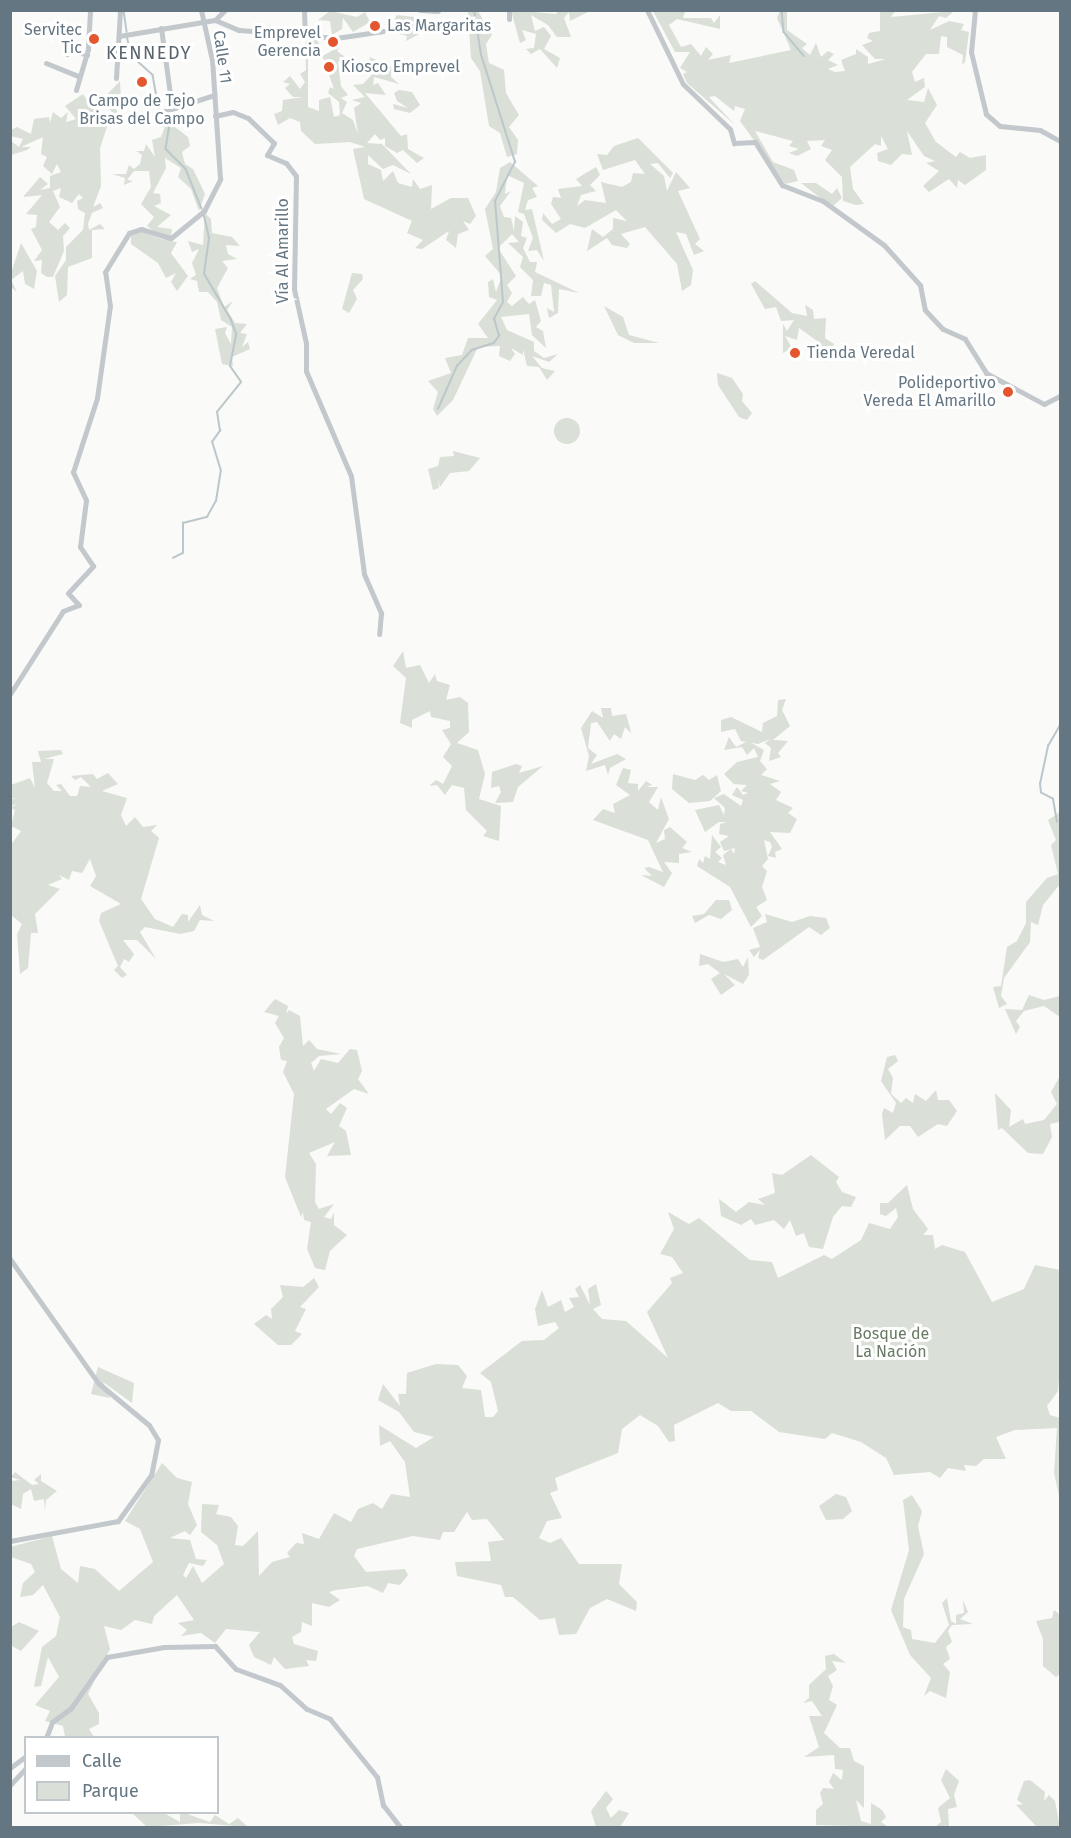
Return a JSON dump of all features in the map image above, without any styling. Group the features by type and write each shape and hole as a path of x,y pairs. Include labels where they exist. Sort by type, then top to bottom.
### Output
{"street":[{"path":"76,90 87,55 90,10"},
{"path":"116,78 123,36 120,10"},
{"name":"Calle 11","path":"10,694 63,611 79,605 68,593 93,566 80,547 86,506 73,472 97,398 110,306 105,272 135,229 166,240 174,230 204,211 221,174 214,95 201,10"},
{"path":"215,20 225,10"},
{"path":"304,10 305,33"},
{"path":"509,10 509,19"},
{"path":"647,10 683,84 730,129 734,142 755,142 782,185 823,201 884,245 920,285 925,310 943,328 965,339 986,373 1044,404 1060,396"},
{"path":"975,10 971,52 986,114 1000,126 1040,130 1060,141"},
{"path":"420,12 438,11"},
{"path":"123,36 215,20 239,30 354,38 383,31"},
{"path":"161,28 168,110 214,95"},
{"path":"67,54 72,50 87,55"},
{"path":"46,63 79,76"},
{"name":"Vía Al Amarillo","path":"215,116 233,112 248,118 274,143 267,155 286,163 297,176 294,289 306,344 306,371 351,476 364,574 383,621 380,634"},
{"path":"10,1259 98,1383 149,1425 158,1440 151,1475 118,1521 10,1541"},
{"path":"46,1736 52,1722 71,1708 107,1657 164,1647 215,1646 236,1669 280,1685 307,1709 330,1719 377,1778 383,1806 401,1827"},
{"path":"10,1768 24,1758"},
{"path":"10,1785 24,1770"}],"green space":[{"path":"511,10 556,14 558,11 590,11 570,21 569,12 564,18 571,37 557,37 548,25 531,15 535,31 544,27 551,36 544,49 560,58 557,68 540,49 531,54 526,49 534,48 536,34 522,30 526,40 520,43"},
{"path":"330,11 357,17 365,12 370,22 353,32 343,18 342,29 332,35 330,21 318,20"},
{"path":"468,11 478,11 492,35 486,44 489,63 504,70 506,93 519,115 509,127 518,140 517,154 507,157 500,133 489,126 480,71 471,58"},
{"path":"653,11 685,11 683,18 711,18 714,23 720,15 720,29 677,19 669,25 681,47 691,44 701,56 706,47 713,54 708,60 731,55 729,63 791,50 777,18 780,11 787,11 787,30 807,44 802,48 810,55 816,43 821,57 828,51 834,54 828,60 838,65 828,69 835,72 845,71 841,60 856,54 856,49 868,57 868,64 886,59 875,59 862,45 873,41 867,38 869,33 880,31 880,11 895,11 891,17 954,11 946,18 939,16 930,30 949,21 964,24 961,30 969,32 965,62 962,65 963,55 947,47 947,37 941,36 939,54 926,54 912,72 915,82 924,78 925,87 907,100 924,102 928,88 937,105 925,123 936,142 956,157 960,152 970,158 986,155 986,170 965,185 958,180 957,188 949,179 929,192 923,186 939,171 926,163 935,161 924,156 907,131 912,155 902,154 891,165 878,161 877,153 888,149 881,136 881,146 875,144 850,167 853,189 864,204 856,205 843,201 842,177 825,160 832,150 821,146 825,140 807,141 811,149 797,156 789,153 799,149 789,146 793,141 755,131 773,162 794,170 798,181 785,184 740,121 745,109 735,106 734,111 715,96 709,97 735,125 687,83 683,74 687,72 680,68 690,52 675,52"},
{"path":"397,15 423,18 425,31 406,41 407,36 388,31"},
{"path":"305,36 311,38 309,43 316,38 319,44 316,56 308,56 308,107 319,111 319,100 330,97 334,117 340,115 339,102 328,93 330,87 334,89 326,66 332,66 321,57 340,46 337,51 345,57 338,62 341,86 348,95 341,98 347,102 342,113 353,120 358,134 354,108 361,103 352,100 365,97 353,85 363,84 377,69 390,74 378,63 368,69 370,57 392,67 391,77 399,84 374,77 373,85 378,83 386,95 365,93 401,136 407,134 408,149 424,158 417,163 403,150 397,153 385,146 385,138 380,140 375,134 367,143 382,144 411,174 393,165 383,169 368,155 368,164 381,170 383,181 393,171 398,183 412,187 413,179 420,189 432,185 431,209 451,198 468,198 476,216 470,224 463,221 469,230 458,234 456,248 446,240 449,231 422,249 415,248 423,240 407,233 412,221 364,199 353,149 365,147 350,142 315,144 301,131 300,122 290,118 278,125 274,114 282,111 283,100 303,97 293,97 285,88 290,84 283,82 290,76 300,89 305,82 300,74 306,70"},
{"path":"120,81 121,99 114,99 119,120 108,124 100,148 101,186 93,207 100,203 103,208 92,213 88,224 89,230 100,224 105,229 92,230 92,258 68,267 67,295 59,302 55,276 66,260 66,247 83,230 85,213 78,209 77,201 83,198 79,194 72,203 59,197 61,188 53,191 60,207 49,222 58,230 65,223 70,228 63,236 64,251 53,277 47,277 41,273 42,260 34,261 42,250 31,229 36,227 37,215 26,214 42,195 23,197 40,177 48,184 40,190 50,188 50,176 61,172 57,164 52,174 43,166 47,157 41,154 43,137 21,147 31,147 27,150 11,155 12,142 19,147 23,139 11,136 11,130 17,127 31,134 34,119 49,117 50,123 53,112 61,118 68,112 66,122 76,119 65,106 83,94 90,104 101,103 97,119 82,124 105,126 112,112 102,100"},
{"path":"399,90 412,92 420,105 410,113 394,109 393,104 408,108 397,101 394,93"},
{"path":"167,121 188,137 190,146 182,152 185,164 193,169 205,194 199,211 191,189 178,177 181,168 165,158 166,168 153,193 160,194 161,203 154,206 171,215 157,227 172,229 170,241 177,242 171,253 188,276 177,291 171,282 176,273 166,278 158,263 131,244 131,235 139,231 165,240 147,226 154,217 141,204 151,187 149,171 134,171 127,180 133,181 124,185 125,178 112,174 126,174 129,165 134,169 140,164 142,155 136,151 144,151 146,144 155,157 152,140 161,137"},
{"path":"638,138 673,173 670,178 658,163 650,164 664,176 667,191 676,172 690,188 678,191 700,239 695,244 704,251 694,255 686,234 676,232 693,270 691,285 682,291 677,264 645,227 621,234 630,244 627,248 612,245 607,238 587,251 592,229 603,237 613,229 613,218 627,221 616,210 585,228 570,224 556,233 542,220 543,213 552,224 561,219 551,204 553,197 561,198 558,189 582,186 576,179 596,167 600,175 590,185 596,191 581,195 577,206 585,200 606,203 601,182 622,187 631,182 633,173 645,174 635,160 603,170 597,154 607,155 614,146"},
{"path":"510,162 538,186 532,188 537,197 528,200 525,210 532,209 544,261 537,250 528,251 533,238 524,214 518,212 524,183 507,175 505,194 511,191 500,206 504,217 511,218 514,231 515,216 523,222 521,236 527,238 523,248 530,262 537,262 535,272 579,293 559,289 558,313 549,318 547,308 554,312 551,285 544,283 541,296 531,296 533,280 520,267 523,257 508,243 519,242 512,234 498,248 516,276 507,285 512,293 507,302 512,306 523,297 529,304 535,300 541,321 536,327 543,331 546,348 532,335 529,314 501,317 507,330 534,342 534,351 544,358 558,354 549,362 532,356 542,368 555,371 547,380 539,367 527,366 523,349 523,355 511,348 515,354 510,361 499,356 500,346 478,347 453,400 437,416 433,409 438,392 428,381 451,373 445,358 462,355 468,338 488,338 478,324 497,300 489,297 488,282 493,279 496,292 502,276 485,256 493,249 485,209 496,192 500,168"},
{"path":"801,183 816,183 832,194 837,188 842,198 832,207"},
{"path":"205,213 211,219 212,233 232,237 240,246 226,245 228,254 237,259 222,261 228,268 217,288 224,307 233,301 227,310 235,323 247,324 240,333 247,334 242,347 248,342 250,349 232,357 233,366 222,364 215,329 227,327 225,333 231,344 232,327 221,320 217,302 208,292 199,292 197,281 190,279 196,275 192,263 199,249 192,252 188,241 203,245"},
{"path":"21,243 37,271 34,289 25,284 23,271 11,280 11,273"},
{"path":"352,273 362,274 363,279 353,290 357,299 349,313 342,309"},
{"path":"755,281 792,313 807,316 805,305 813,310 814,319 826,318 825,338 834,344 826,362 820,343 799,328 797,340 785,336 792,348 783,353 783,324 787,331 794,320 781,321 776,307 765,309 751,284"},
{"path":"604,306 623,317 629,335 659,343 634,343 618,335"},
{"path":"717,373 732,378 743,394 742,401 752,413 747,420 739,417 718,385"},
{"path":"567,418 576,422 580,431 576,440 567,444 558,440 554,431 558,422"},
{"path":"453,451 480,458 469,471 450,473 440,487 438,479 439,488 433,490 428,469 438,466 440,457 454,456"},
{"path":"403,651 406,668 420,665 429,683 435,674 437,681 450,685 446,700 460,697 468,703 469,732 457,743 478,750 485,774 479,799 501,806 499,841 483,836 487,831 466,810 464,788 452,785 445,795 437,785 429,786 436,780 443,784 452,766 443,757 451,744 442,730 450,728 450,721 431,717 430,711 412,720 412,728 400,723 406,678 393,666"},
{"path":"786,699 782,710 790,726 773,740 788,741 778,753 781,757 769,761 771,748 765,743 770,739 758,744 741,741 735,729 721,732 721,720 731,717 762,732 763,723 777,716 778,700"},
{"path":"601,708 611,708 612,716 626,714 631,733 625,727 621,739 614,734 610,741 597,722 591,723 588,748 597,755 591,764 617,754 626,759 610,768 608,775 605,765 586,771 589,756 581,728 592,711 603,718"},
{"path":"729,737 736,747 748,741 764,750 760,761 767,769 761,775 780,781 770,784 781,792 776,800 793,808 788,813 797,819 790,833 770,832 782,849 775,852 776,858 768,856 772,847 770,842 764,840 768,859 762,866 767,871 762,887 767,900 756,907 762,916 751,927 730,887 697,866 699,859 703,863 705,856 710,859 712,835 721,847 715,852 722,858 718,862 726,865 723,855 731,849 724,851 720,842 729,836 719,834 720,824 727,822 719,822 705,832 695,810 719,805 724,815 725,808 714,798 724,794 741,806 743,800 732,795 737,787 743,795 748,793 741,791 747,785 734,784 724,774 737,762 758,757 754,748 747,755 742,747 724,750"},
{"path":"61,750 63,754 44,759 54,759 47,783 54,791 62,791 56,785 61,784 70,796 77,796 80,786 91,787 81,777 75,780 71,776 93,774 97,779 108,773 118,784 102,791 127,798 121,815 126,826 135,817 143,827 157,825 151,831 159,838 141,899 155,919 173,927 182,914 188,915 188,922 200,905 202,915 214,921 200,920 194,931 180,934 145,927 140,932 156,959 137,940 123,940 134,954 129,962 124,959 120,967 127,975 122,978 114,970 118,966 99,921 101,913 121,904 90,886 96,876 90,859 82,873 72,871 69,880 59,875 62,879 48,885 60,889 35,914 38,933 31,933 28,968 20,974 17,934 22,924 11,915 10,846 21,831 11,826 15,810 11,808 17,804 11,806 11,799 17,799 11,798 11,785 30,778 35,788 32,762 41,762 38,751"},
{"path":"516,764 522,766 519,773 543,766 518,787 513,802 495,803 501,792 499,786 491,788 492,772"},
{"path":"623,768 631,770 628,783 638,784 638,791 646,781 652,785 646,787 658,787 649,802 658,810 661,797 669,819 656,843 665,839 664,830 670,827 687,842 682,848 692,852 679,854 679,863 664,862 672,873 664,887 641,875 652,876 644,868 649,867 663,872 648,840 593,820 603,809 615,813 613,804 630,795 616,785"},
{"path":"673,774 695,780 703,775 709,780 717,775 721,791 710,801 689,803 672,789"},
{"path":"1060,812 1060,884 1043,905 1038,925 1031,922 1030,942 1004,978 1001,996 1007,1004 999,1008 993,987 1001,986 1007,947 1017,941 1026,923 1026,902 1047,878 1058,874 1051,845 1056,840 1048,820"},
{"path":"716,900 729,900 732,910 721,919 709,915 695,923 692,916 704,914"},
{"path":"765,914 792,922 810,916 826,918 830,928 821,935 809,927 763,960 758,958 760,950 754,957 749,950 760,947 753,928 767,922"},
{"path":"700,954 723,962 738,959 743,967 748,957 749,975 743,984 724,974 735,985 721,995 711,979 720,973 708,964 699,966"},
{"path":"1029,995 1044,1000 1060,996 1060,1017 1044,1006 1024,1011 1016,1021 1020,1027 1016,1034 1005,1009 1022,1010"},
{"path":"275,999 288,1006 286,1014 289,1010 300,1016 303,1046 309,1040 317,1049 341,1054 319,1056 311,1063 314,1071 321,1059 338,1063 350,1049 357,1050 362,1071 358,1079 369,1094 354,1089 326,1109 331,1114 340,1103 347,1108 339,1126 346,1131 351,1155 327,1156 335,1142 309,1153 316,1164 315,1202 319,1209 334,1204 324,1217 331,1219 334,1212 334,1225 347,1235 330,1251 325,1270 315,1268 307,1249 311,1222 304,1220 303,1212 301,1217 285,1177 294,1094 283,1072 287,1061 281,1060 279,1047 284,1038 275,1023 279,1016 264,1012"},
{"path":"895,1055 898,1061 888,1069 893,1078 891,1094 901,1103 906,1098 913,1103 915,1094 926,1101 936,1090 938,1100 949,1100 957,1111 947,1126 938,1124 918,1137 910,1126 900,1126 885,1140 882,1114 884,1108 893,1113 896,1103 881,1081 887,1057"},
{"path":"1060,1076 1059,1122 1050,1124 1052,1137 1043,1154 1028,1153 1002,1128 998,1130 995,1093 1011,1110 1009,1127 1023,1119 1025,1124 1044,1120 1057,1104 1051,1092"},
{"path":"811,1155 839,1177 836,1182 842,1192 856,1197 851,1207 842,1206 833,1217 823,1249 809,1247 804,1233 796,1236 790,1220 784,1229 774,1220 755,1225 751,1219 741,1225 721,1216 719,1199 736,1212 749,1202 765,1205 758,1199 775,1193 772,1173 782,1175"},
{"name":"Bosque de La Nación","path":"907,1185 913,1209 928,1229 923,1235 933,1235 935,1249 942,1245 965,1252 992,1302 1024,1289 1035,1265 1060,1270 1058,1391 1047,1406 1050,1415 1060,1418 1060,1500 1054,1473 1057,1428 1015,1430 996,1437 1006,1459 984,1459 976,1466 964,1465 966,1471 948,1468 940,1478 930,1472 894,1475 886,1458 861,1442 832,1433 825,1439 779,1432 751,1411 731,1411 718,1403 674,1425 675,1441 669,1442 658,1426 640,1415 622,1429 618,1453 555,1478 558,1490 550,1493 562,1518 547,1521 539,1538 550,1543 561,1538 579,1564 622,1564 619,1584 637,1602 636,1611 607,1599 590,1608 576,1634 559,1635 555,1618 540,1620 513,1597 505,1597 501,1585 457,1576 455,1562 491,1561 488,1542 504,1540 487,1519 472,1520 467,1512 454,1532 443,1532 440,1540 413,1536 357,1549 354,1556 366,1572 405,1569 408,1575 400,1585 388,1583 383,1593 368,1586 336,1590 329,1592 340,1600 329,1607 312,1603 312,1626 302,1622 301,1632 292,1637 294,1644 318,1651 316,1661 306,1660 309,1666 285,1669 274,1657 271,1665 254,1657 249,1645 260,1632 226,1629 215,1643 201,1633 181,1636 187,1630 178,1623 194,1620 177,1595 154,1616 152,1624 135,1620 121,1630 104,1626 110,1649 88,1694 99,1713 99,1724 89,1729 93,1736 65,1736 63,1726 45,1721 50,1711 35,1705 59,1677 48,1657 41,1686 34,1687 42,1647 56,1636 60,1617 43,1585 33,1595 20,1597 23,1583 35,1572 31,1564 11,1557 10,1547 52,1536 61,1569 78,1583 80,1566 95,1569 119,1591 153,1562 140,1529 125,1521 162,1463 177,1478 192,1482 188,1504 197,1525 190,1535 185,1531 170,1538 190,1540 196,1559 207,1560 203,1566 189,1563 183,1575 186,1578 193,1566 202,1583 224,1564 217,1545 201,1532 202,1504 219,1505 216,1514 231,1517 238,1526 235,1545 243,1546 258,1531 259,1576 272,1562 290,1557 287,1553 296,1543 304,1544 302,1533 319,1539 334,1513 351,1522 358,1509 373,1503 382,1509 391,1494 410,1497 405,1462 390,1441 380,1446 379,1425 416,1448 434,1437 414,1432 399,1412 378,1400 383,1384 400,1406 398,1394 406,1394 407,1373 436,1364 458,1365 467,1376 462,1388 481,1390 485,1417 493,1417 498,1411 491,1382 480,1373 522,1341 544,1340 559,1328 555,1322 538,1326 535,1309 542,1290 548,1307 561,1300 565,1312 574,1307 569,1298 579,1297 575,1289 580,1285 590,1305 588,1289 596,1284 601,1305 593,1309 602,1319 626,1321 668,1358 647,1312 672,1283 670,1278 683,1273 672,1257 660,1254 674,1229 668,1212 689,1224 699,1218 750,1260 772,1262 778,1278 824,1255 832,1259 861,1240 869,1223 890,1229 898,1217 896,1208 886,1216 880,1214 880,1203 888,1203"},
{"path":"314,1278 319,1287 300,1307 306,1309 295,1331 302,1334 291,1345 278,1345 254,1324 266,1315 272,1319 271,1309 283,1297 280,1285 303,1287"},
{"path":"98,1367 134,1383 132,1403 103,1382 110,1398 91,1394"},
{"path":"15,1472 32,1485 39,1484 34,1480 41,1474 41,1481 57,1491 46,1500 45,1511 44,1499 34,1501 31,1489 23,1494 21,1509 11,1504 11,1481 20,1480 11,1477"},
{"path":"836,1494 846,1497 852,1511 843,1519 826,1520 819,1506"},
{"path":"912,1495 922,1511 918,1526 924,1554 904,1599 903,1627 911,1630 912,1639 935,1643 949,1625 942,1603 947,1598 951,1621 956,1624 956,1615 964,1613 963,1600 968,1612 960,1619 973,1624 952,1625 948,1631 952,1642 946,1647 950,1659 943,1664 950,1672 946,1698 930,1691 924,1696 931,1678 910,1655 891,1610 909,1550 903,1500"},
{"path":"1054,1610 1060,1615 1060,1674 1056,1677 1043,1666 1043,1639 1036,1621 1052,1618"},
{"path":"19,1622 39,1631 21,1651 10,1645 11,1627"},
{"path":"834,1654 846,1663 832,1661 837,1670 828,1676 833,1686 829,1700 837,1705 824,1733 840,1748 850,1748 854,1761 864,1766 864,1808 856,1800 861,1821 871,1824 871,1803 882,1810 886,1817 881,1822 888,1827 816,1825 816,1810 823,1804 820,1793 823,1788 834,1789 829,1782 833,1773 842,1780 843,1770 835,1769 834,1755 804,1757 819,1747 809,1716 822,1716 812,1701 803,1703 809,1698 809,1685 826,1669 825,1656"},
{"path":"946,1769 959,1781 954,1795 957,1807 948,1809 949,1827 935,1827 941,1822 938,1808 950,1798 941,1780"},
{"path":"1030,1780 1045,1792 1044,1801 1049,1795 1055,1801 1060,1827 1037,1827 1016,1805 1023,1804 1017,1800 1024,1781"},
{"path":"606,1791 613,1799 606,1808 611,1818 619,1810 629,1813 620,1827 596,1827 591,1811"},
{"path":"133,1814 166,1814 180,1822 180,1814 187,1814 210,1822 215,1815 229,1824 238,1818 248,1827 199,1823 147,1827"}],"waterway":[{"path":"124,10 127,32"},
{"path":"438,409 457,366 472,350 494,343 499,336 494,319 503,302 495,201 515,162 481,55 474,10"},
{"path":"782,10 784,32 804,56"},
{"path":"127,36 132,56 153,75 159,110 170,124 166,149 186,169 202,209"},
{"path":"173,558 183,553 183,523 207,517 216,501 221,471 212,442 220,431 217,412 241,382 230,366 236,334 231,320 204,274 209,238 203,213"},
{"path":"1057,822 1053,799 1041,793 1040,784 1048,746 1060,725"}],"place":[{"name":"Las Margaritas","path":"375,26"},
{"name":"Servitec Tic","path":"94,39"},
{"name":"Emprevel Gerencia","path":"333,42"},
{"name":"Kiosco Emprevel","path":"329,67"},
{"name":"Campo de Tejo Brisas del Campo","path":"142,82"},
{"name":"Tienda Veredal","path":"795,353"},
{"name":"Polideportivo Vereda El Amarillo","path":"1008,392"}],"district":[{"name":"KENNEDY","path":"149,53"}]}
